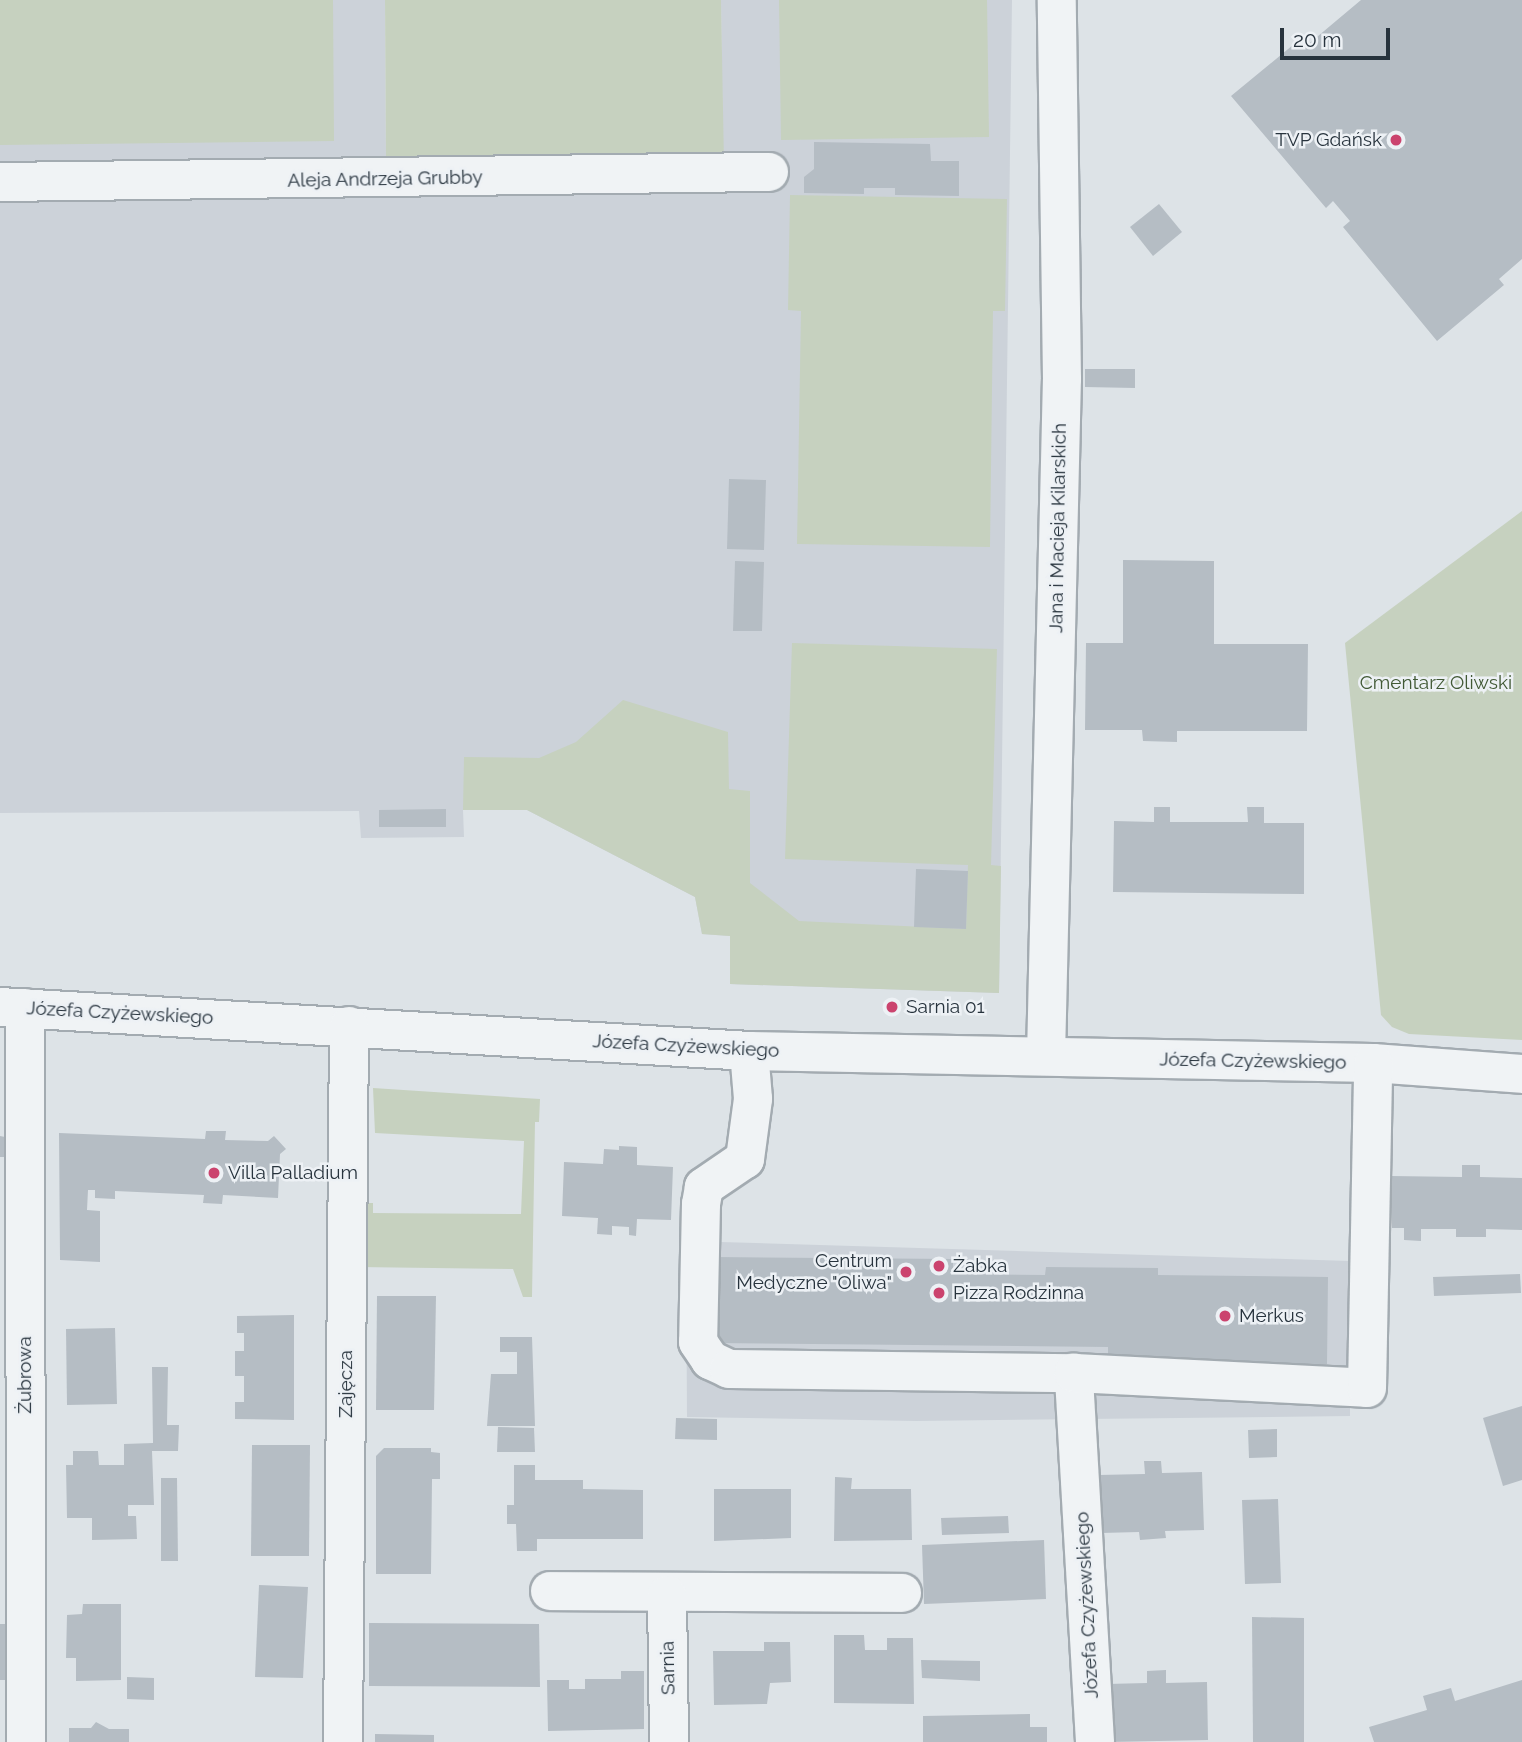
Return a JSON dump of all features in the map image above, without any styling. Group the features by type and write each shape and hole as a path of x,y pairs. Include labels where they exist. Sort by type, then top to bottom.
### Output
{"street":[{"name":"Jana i Macieja Kilarskich","path":"1046,1056 1062,379 1057,0"},
{"name":"Aleja Andrzeja Grubby","path":"0,182 769,172"},
{"name":"Józefa Czyżewskiego","path":"13,1007 749,1051 1373,1063 1522,1074"},
{"name":"Żubrowa","path":"13,1007 26,1742"},
{"name":"Zajęcza","path":"343,1742 349,1026"},
{"path":"749,1051 751,1138 744,1158 705,1187 701,1204 698,1342 710,1360 729,1369 1074,1373"},
{"name":"Józefa Czyżewskiego","path":"1095,1742 1074,1373 1367,1388 1373,1063"},
{"path":"550,1591 667,1595 902,1593"},
{"name":"Sarnia","path":"667,1595 669,1742"}],"shaded area":[{"path":"0,0 385,0 386,167 723,164 721,0 1012,0 999,993 730,984 730,936 702,934 695,897 527,810 463,810 464,837 361,838 359,811 0,813"},
{"path":"686,1241 1350,1261 1350,1416 916,1421 687,1417"}],"green space":[{"path":"0,0 333,0 334,141 0,145"},
{"path":"385,0 721,0 724,164 386,167"},
{"path":"779,0 987,0 989,137 781,140"},
{"path":"790,195 1007,199 1005,311 993,311 990,547 797,544 801,311 788,310"},
{"name":"Cmentarz Oliwski","path":"1522,511 1522,1040 1409,1034 1392,1027 1381,1015 1345,643"},
{"path":"792,643 997,649 991,865 1001,866 999,993 730,984 730,936 702,934 695,897 527,810 463,810 464,757 539,758 576,742 623,700 728,732 729,789 750,791 750,883 799,921 966,929 968,865 785,859"},
{"path":"373,1088 540,1099 539,1122 535,1122 532,1297 523,1297 513,1269 357,1267 361,1207 368,1203 373,1203 373,1213 521,1214 524,1141 375,1133"}],"building":[{"name":"TVP Gdańsk","path":"1361,0 1522,0 1522,259 1499,279 1504,285 1437,341 1343,227 1350,221 1333,201 1326,208 1231,96 1299,40 1305,47"},
{"path":"814,142 930,144 931,161 959,161 959,196 895,195 895,188 864,188 864,194 804,193 804,177 814,169"},
{"path":"1159,204 1182,232 1153,256 1130,227"},
{"path":"1085,369 1135,369 1135,388 1085,387"},
{"path":"729,479 766,480 764,550 727,549"},
{"path":"1123,560 1214,561 1214,644 1308,644 1307,731 1177,731 1177,742 1143,741 1142,730 1085,730 1086,643 1123,643"},
{"path":"735,561 764,562 762,631 733,631"},
{"path":"1154,807 1170,807 1170,822 1248,822 1247,807 1264,807 1264,823 1304,823 1304,894 1113,892 1114,821 1154,822"},
{"path":"446,809 446,827 379,827 379,810"},
{"path":"916,869 968,871 966,929 914,927"},
{"path":"206,1131 226,1131 225,1140 268,1141 274,1136 286,1149 280,1154 278,1198 223,1195 222,1204 203,1203 204,1195 115,1191 115,1199 95,1198 95,1190 88,1190 87,1210 100,1211 100,1262 60,1260 59,1133 205,1139"},
{"path":"0,1136 5,1137 5,1157 0,1157"},
{"path":"619,1146 637,1147 637,1165 673,1167 671,1220 637,1219 636,1236 629,1235 629,1227 612,1226 612,1235 597,1234 598,1218 562,1216 564,1162 603,1164 604,1149 619,1150"},
{"path":"1462,1165 1480,1165 1480,1177 1522,1178 1522,1230 1486,1229 1486,1237 1456,1237 1456,1229 1421,1229 1421,1241 1404,1240 1404,1228 1392,1228 1391,1176 1462,1177"},
{"path":"715,1257 953,1259 953,1274 1045,1275 1046,1267 1158,1268 1158,1275 1328,1277 1327,1364 1147,1363 1147,1357 1108,1356 1108,1347 715,1343"},
{"path":"1520,1274 1521,1293 1434,1296 1433,1277"},
{"path":"377,1296 436,1296 434,1410 376,1410"},
{"path":"294,1315 294,1420 235,1419 235,1402 244,1402 244,1376 235,1376 235,1351 244,1351 244,1333 237,1333 237,1316"},
{"path":"115,1328 117,1404 67,1405 66,1329"},
{"path":"500,1337 532,1337 535,1426 487,1426 491,1374 517,1374 517,1352 500,1352"},
{"path":"152,1367 168,1367 167,1425 179,1425 178,1451 152,1451 154,1505 128,1505 128,1516 136,1516 137,1539 92,1540 92,1518 67,1518 66,1465 73,1465 73,1451 98,1451 99,1465 124,1465 124,1444 153,1443"},
{"path":"1522,1406 1522,1480 1503,1486 1483,1418"},
{"path":"676,1418 717,1419 717,1440 675,1439"},
{"path":"498,1427 534,1428 535,1452 497,1452"},
{"path":"1277,1429 1277,1457 1249,1458 1248,1430"},
{"path":"252,1445 310,1445 309,1556 251,1556"},
{"path":"384,1448 431,1448 431,1452 440,1453 440,1479 432,1479 431,1574 376,1574 376,1456"},
{"path":"1144,1461 1161,1461 1162,1473 1202,1472 1204,1530 1165,1531 1166,1538 1140,1540 1139,1532 1101,1533 1099,1475 1145,1474"},
{"path":"514,1465 535,1465 535,1480 583,1480 583,1489 643,1490 643,1539 537,1539 537,1551 517,1551 516,1524 507,1524 507,1505 514,1505"},
{"path":"835,1477 852,1478 851,1489 911,1489 912,1540 834,1541"},
{"path":"161,1478 177,1478 178,1561 161,1561"},
{"path":"714,1489 791,1489 791,1538 714,1541"},
{"path":"1278,1499 1281,1583 1245,1584 1242,1500"},
{"path":"1008,1516 1009,1533 942,1535 941,1518"},
{"path":"1044,1540 1046,1599 924,1604 922,1545"},
{"path":"259,1585 308,1587 303,1678 255,1677"},
{"path":"83,1604 121,1604 121,1680 76,1681 76,1658 66,1658 67,1615 82,1614"},
{"path":"1252,1617 1304,1618 1304,1742 1253,1742"},
{"path":"369,1623 539,1624 540,1687 369,1686"},
{"path":"0,1624 5,1624 5,1680 0,1680"},
{"path":"834,1635 864,1635 865,1650 887,1650 887,1638 913,1638 914,1704 834,1703"},
{"path":"764,1642 790,1642 791,1682 770,1683 767,1704 714,1705 713,1651 764,1651"},
{"path":"921,1660 980,1661 980,1681 922,1678"},
{"path":"1166,1670 1166,1683 1207,1682 1208,1740 1108,1742 1107,1684 1147,1683 1147,1671"},
{"path":"621,1671 644,1671 644,1729 548,1731 547,1680 569,1680 569,1689 585,1689 585,1679 621,1679"},
{"path":"127,1677 154,1678 154,1700 127,1699"},
{"path":"1522,1680 1522,1742 1374,1742 1369,1727 1427,1710 1423,1696 1451,1688 1455,1701"},
{"path":"1030,1714 1030,1727 1047,1727 1047,1742 923,1742 923,1716"},
{"path":"96,1722 109,1729 129,1729 129,1742 69,1742 69,1728 91,1728"},
{"path":"375,1734 434,1735 434,1742 375,1742"}],"place":[{"name":"TVP Gdańsk","path":"1396,140"},
{"name":"Sarnia 01","path":"892,1007"},
{"name":"Villa Palladium","path":"214,1173"},
{"name":"Żabka","path":"939,1266"},
{"name":"Centrum Medyczne \"Oliwa\"","path":"906,1272"},
{"name":"Pizza Rodzinna","path":"939,1293"},
{"name":"Merkus","path":"1225,1316"}]}
